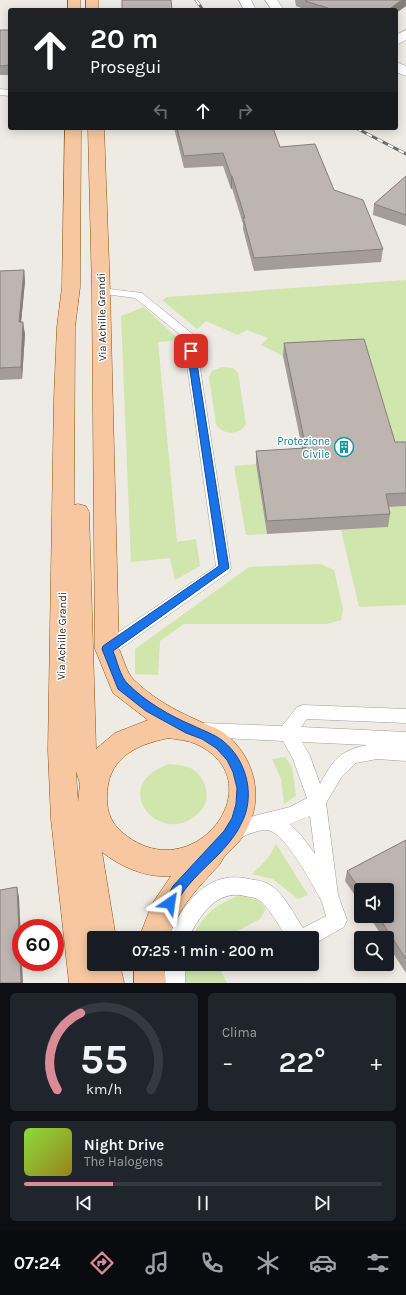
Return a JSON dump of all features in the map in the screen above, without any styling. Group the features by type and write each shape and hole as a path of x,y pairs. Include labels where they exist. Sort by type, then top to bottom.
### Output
{"main road":[{"name":"Via Achille Grandi","path":"73,130 72,287 78,337 78,575 83,749 93,788 86,841 100,931"},
{"name":"Via Achille Grandi","path":"96,130 101,291 107,649 122,685 150,708 190,730"},
{"name":"Via Achille Grandi","path":"72,287 66,327 64,398 61,750 65,819 85,983"},
{"path":"155,931 177,890 224,839 237,820 242,804 243,788 239,771 231,757 220,745 206,736 190,730 163,728 149,730 130,737 113,749 101,764 93,788 95,816 106,837 124,853 148,862 174,863 200,856 224,839"},
{"path":"106,971 108,983"},
{"path":"149,971 150,983"}],"lane":[{"path":"101,291 138,295 189,336 224,568 107,649"},
{"path":"287,733 304,712 406,716"},
{"path":"190,730 287,733 406,740"},
{"path":"287,733 301,756 317,801 328,895"},
{"path":"224,839 248,827 297,814 317,801 328,788 336,771 344,760 359,754 373,751 406,753"},
{"path":"269,822 284,830 296,841 328,895 337,920 318,931"},
{"path":"182,931 192,911 211,892 237,885 263,891 280,909 294,931"},
{"path":"175,971 175,983"}],"green space":[{"path":"406,280 406,455 283,356 261,345 268,338 247,330 238,335 206,321 197,329 162,300 167,297"},
{"path":"144,307 177,338 171,341 158,342 177,542 196,539 200,566 175,580 170,558 131,562 121,316"},
{"path":"222,367 233,368 238,373 246,424 240,431 231,433 222,430 216,424 209,377 212,371"},
{"path":"256,464 267,534 246,535 234,466"},
{"path":"406,506 406,605 359,607 341,530 388,527 384,507"},
{"path":"321,564 334,570 343,609 341,620 327,624 184,624 160,641 158,675 135,674 135,649 249,567"},
{"path":"285,757 292,767 296,796 284,804 281,779 272,759"},
{"path":"169,764 186,766 195,771 202,779 206,789 207,795 205,805 188,821 172,824 158,821 147,812 141,800 141,787 150,774"},
{"path":"276,844 308,895 298,899 273,879 252,874 268,858"},
{"path":"240,895 258,900 266,909 260,919 237,931 196,931 206,917 216,907"},
{"path":"185,971 221,971 227,983 185,983"}],"building":[{"path":"122,0 171,0 172,8 122,8"},
{"path":"402,0 391,8 328,8 305,1"},
{"path":"0,30 8,30 8,65 0,66"},
{"path":"178,130 274,130 280,147 315,144 334,190 363,200 383,249 254,258 243,217 245,218 223,153 184,156"},
{"path":"406,176 406,215 374,204"},
{"path":"24,270 19,322 23,322 21,367 0,368 0,271"},
{"name":"Protezione Civile","path":"364,339 395,442 406,442 406,493 386,494 390,514 267,521 256,451 306,448 284,343"},
{"path":"406,840 406,959 394,941 394,931 388,931 383,923 394,923 394,883 355,883 347,871"},
{"path":"17,887 18,919 12,919 12,971 20,971 21,983 0,983 0,890"}],"railway":[{"path":"196,0 202,8"},
{"path":"360,130 406,154"}],"place":[{"name":"Protezione Civile","path":"344,447"}],"route":[{"path":"170,903 177,890 228,835 237,820 242,804 243,788 239,771 231,757 220,745 206,736 190,730 150,708 122,685 107,649 224,568 191,351"}]}
